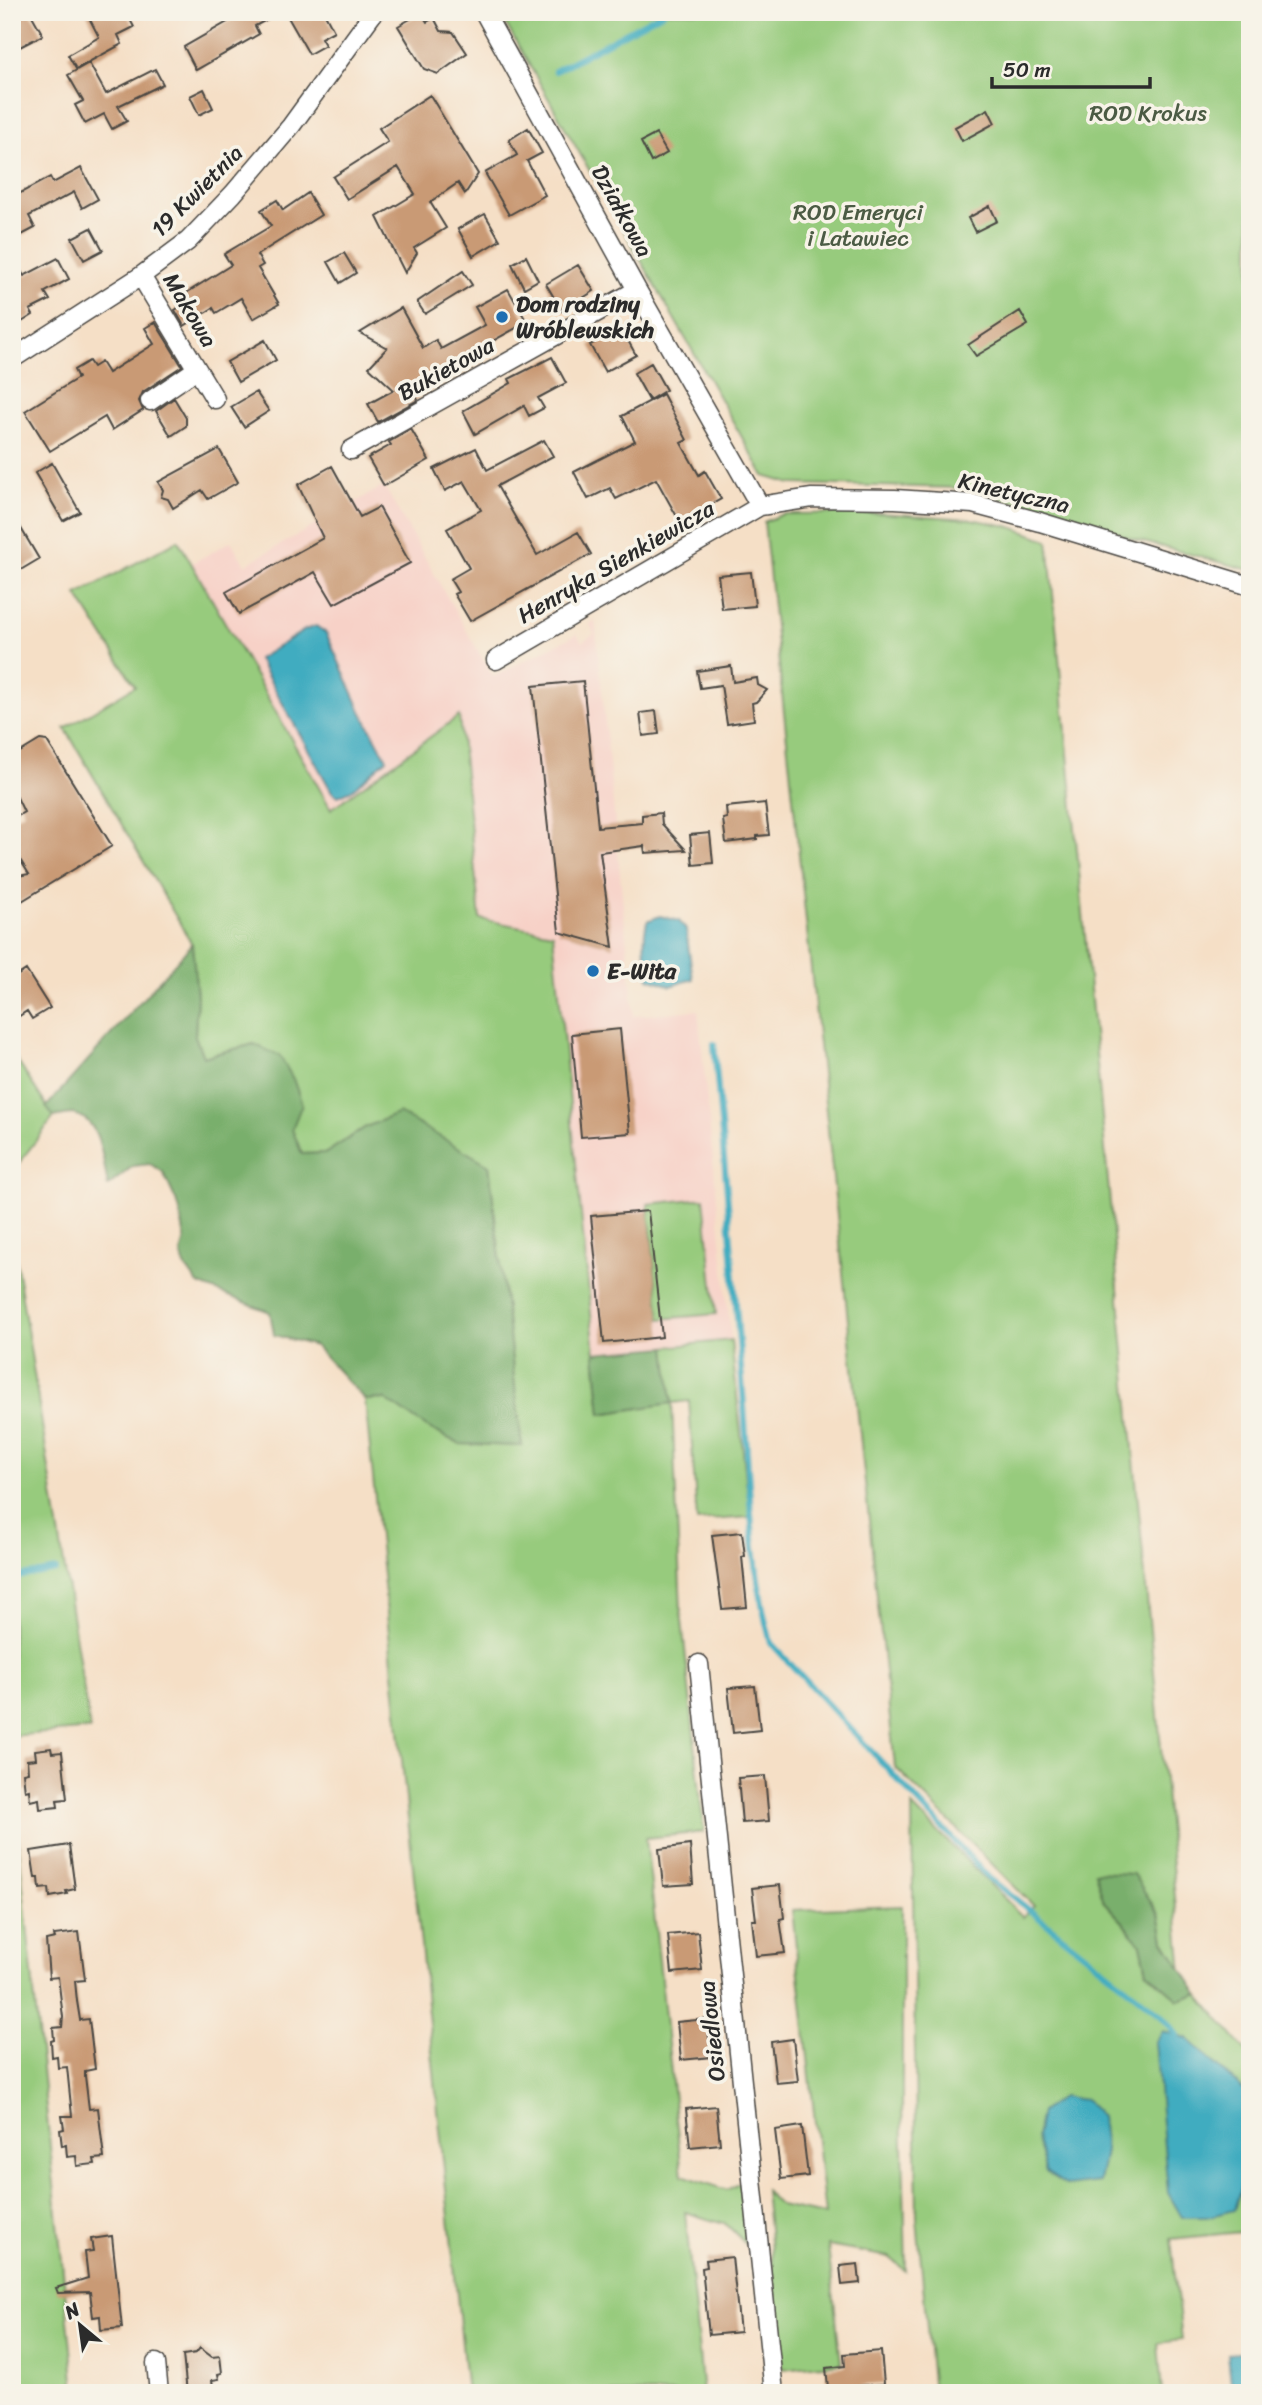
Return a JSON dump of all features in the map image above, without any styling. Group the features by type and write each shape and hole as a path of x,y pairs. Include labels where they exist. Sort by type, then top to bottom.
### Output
{"street":[{"name":"19 Kwietnia","path":"12,359 141,276 188,241 233,194 291,126 374,12"},
{"name":"Działkowa","path":"484,12 760,506"},
{"name":"Makowa","path":"141,276 215,399"},
{"name":"Bukietowa","path":"351,450 638,290"},
{"name":"Makowa","path":"150,401 197,369"},
{"name":"Kinetyczna","path":"760,506 813,498 895,499 974,505 1040,522 1250,586"},
{"name":"Henryka Sienkiewicza","path":"496,660 760,506"},
{"name":"Osiedlowa","path":"699,1664 774,2393"},
{"path":"156,2362 159,2393"}],"shaded area":[{"name":"E-Wita","path":"384,486 493,677 577,634 582,642 594,634 590,624 595,621 634,1016 698,1010 731,1340 595,1353 553,933 480,919 459,716 331,810 191,564 231,541 245,565"}],"green space":[{"name":"ROD Emeryci i Latawiec","path":"499,12 1250,12 1250,570 1136,540 1050,511 961,488 791,484 764,476"},
{"path":"878,513 971,519 1008,526 1048,540 1182,1972 1164,1941 1159,1914 1104,1902 1141,1944 1147,1972 1179,2000 1198,1994 1250,2056 1250,2107 1249,2095 1239,2197 1250,2155 1250,2231 1171,2239 1182,2340 1158,2343 1162,2393 933,2393 917,2219 912,1806 1023,1917 1034,1906 895,1767 764,522 783,514"},
{"path":"178,540 331,809 459,716 480,919 553,933 601,1414 672,1403 681,1611 704,1832 646,1838 682,2175 727,2190 740,2183 746,2244 727,2225 685,2212 703,2393 467,2393 365,1400 384,1399 459,1444 522,1446 489,1165 440,1138 366,1127 326,1153 302,1154 254,1044 203,1057 195,1036 197,996 192,944 65,728 135,686 77,595"},
{"path":"192,944 197,996 195,1036 203,1057 254,1044 280,1056 293,1079 302,1104 292,1129 302,1154 326,1153 366,1127 399,1113 489,1165 522,1446 459,1444 384,1399 365,1400 315,1346 274,1335 270,1312 198,1284 185,1266 181,1253 185,1239 179,1207 163,1172 150,1164 133,1166 108,1186 99,1143 90,1123 72,1114 54,1117 46,1107"},
{"path":"12,1053 54,1117 12,1172"},
{"path":"704,1198 716,1314 660,1319 648,1204"},
{"path":"12,1234 90,1729 12,1736"},
{"path":"731,1340 750,1517 697,1521 689,1401 672,1403 666,1347"},
{"path":"666,1347 672,1403 601,1414 595,1353"},
{"path":"12,1780 72,2358 75,2393 12,2393"},
{"path":"1095,1872 1133,1874 1159,1914 1164,1941 1198,1994 1179,2000 1147,1972 1141,1944 1104,1902"},
{"path":"902,1906 902,2102 906,2271 889,2257 828,2246 841,2363 783,2369 765,2190 780,2206 825,2215 792,1910"}],"water":[{"path":"316,626 326,633 361,711 387,759 352,790 338,796 332,792 258,659"},
{"path":"660,916 679,921 686,930 693,979 671,986 649,978 645,928 647,921"},
{"path":"1163,2031 1187,2038 1249,2095 1250,2155 1234,2210 1207,2217 1182,2217 1168,2193 1155,2042"},
{"path":"1062,2097 1086,2100 1101,2117 1105,2151 1099,2182 1067,2186 1046,2172 1036,2137 1041,2112"},
{"path":"1250,2352 1250,2393 1232,2393 1228,2354"}],"building":[{"path":"30,12 43,35 12,51 12,19"},
{"path":"86,12 126,12 134,27 118,35 122,44 76,69 68,55 99,37"},
{"path":"245,12 281,12 255,26 259,34 196,70 184,47"},
{"path":"285,12 324,12 334,31 321,38 325,45 309,54"},
{"path":"421,13 427,22 434,18 441,31 453,32 467,53 438,74 424,69 398,26"},
{"path":"89,63 106,94 155,69 163,84 118,106 127,121 112,129 104,114 85,124 75,105 83,101 68,75"},
{"path":"204,89 213,108 199,115 190,96"},
{"path":"430,95 478,174 465,194 458,183 430,202 446,228 414,248 417,253 405,273 377,217 415,194 398,167 347,199 333,177 388,142 379,128"},
{"path":"988,109 995,123 962,141 955,127"},
{"path":"528,128 542,153 527,161 545,195 509,215 485,173 517,155 509,140"},
{"path":"656,134 667,153 651,162 641,142"},
{"path":"81,168 98,199 82,208 74,192 29,216 35,228 12,240 12,185 17,195 50,177 53,183"},
{"path":"308,193 321,215 257,255 263,265 258,268 279,304 253,319 241,298 216,313 213,308 184,326 175,310 187,302 183,295 231,265 224,254 271,226 261,210 277,200 283,210"},
{"path":"990,206 997,221 975,232 968,218"},
{"path":"485,214 500,240 473,256 458,229"},
{"path":"91,228 103,250 84,260 72,238"},
{"path":"344,253 356,273 340,283 328,262"},
{"path":"12,256 24,276 58,258 69,279 45,292 50,300 30,310 33,315 12,328"},
{"path":"526,256 538,280 524,288 512,264"},
{"path":"578,265 594,291 562,311 546,284"},
{"path":"463,271 472,285 425,314 417,302"},
{"path":"508,289 527,322 471,353 476,361 415,395 418,400 378,422 368,404 394,390 369,367 387,348 360,333 401,308 423,348 436,340 441,349 485,325 475,307"},
{"path":"1020,311 1028,325 976,356 968,345"},
{"path":"155,322 182,366 143,392 139,401 143,410 112,430 105,417 50,451 25,411 78,378 74,370 89,361 93,367 101,362 108,373 154,344 145,328"},
{"path":"621,328 636,355 605,372 590,345"},
{"path":"265,340 276,360 238,382 227,362"},
{"path":"552,357 566,383 538,398 544,408 529,416 524,406 475,434 463,411 511,383 509,379"},
{"path":"651,363 666,390 649,400 634,373"},
{"path":"256,392 269,411 244,427 231,407"},
{"path":"663,394 687,440 681,443 699,475 705,471 721,499 680,522 656,479 616,499 610,488 588,499 574,472 635,441 622,416"},
{"path":"174,398 186,418 186,426 171,436 156,411"},
{"path":"411,429 429,460 384,486 368,458"},
{"path":"544,440 553,456 497,486 537,555 578,532 591,554 470,621 454,594 458,592 450,579 469,568 447,529 481,510 464,481 445,491 434,469 476,448 487,470"},
{"path":"219,449 238,482 208,499 202,490 173,508 168,499 161,497 163,490 158,482"},
{"path":"52,463 80,512 63,521 35,473"},
{"path":"332,466 360,517 379,507 410,563 334,604 315,572 239,614 226,592 323,538 298,485"},
{"path":"12,513 39,559 12,575"},
{"path":"751,572 755,606 722,609 718,575"},
{"path":"731,666 733,682 757,678 758,685 767,690 752,703 754,720 727,724 721,685 700,688 697,671"},
{"path":"583,681 598,827 642,823 642,815 661,813 662,824 686,850 645,853 644,846 600,852 613,947 559,932 533,686"},
{"path":"656,711 659,734 643,736 640,713"},
{"path":"40,740 47,741 112,846 12,907 12,877 29,874 12,847 12,819 24,812 12,787 12,757"},
{"path":"765,803 769,835 726,843 723,819 727,818 726,807"},
{"path":"710,833 713,863 693,865 690,835"},
{"path":"26,970 50,1008 32,1019 27,1011 12,1021 12,979"},
{"path":"620,1029 630,1133 581,1137 572,1034"},
{"path":"648,1211 662,1337 604,1343 591,1216"},
{"path":"742,1532 747,1607 722,1609 712,1535"},
{"path":"755,1686 760,1730 733,1733 728,1688"},
{"path":"51,1748 52,1753 62,1752 67,1799 57,1800 58,1807 40,1809 39,1799 30,1801 29,1790 25,1791 23,1773 28,1772 27,1760 36,1759 35,1750"},
{"path":"765,1776 769,1821 742,1823 738,1778"},
{"path":"69,1845 75,1889 66,1891 67,1894 50,1897 49,1888 40,1889 39,1878 35,1878 31,1851"},
{"path":"690,1845 693,1884 663,1886 659,1849"},
{"path":"780,1885 784,1918 780,1919 785,1953 756,1956 752,1920 756,1920 752,1888"},
{"path":"79,1932 85,1980 75,1981 77,2001 80,2020 89,2019 95,2069 85,2071 85,2076 89,2109 98,2108 104,2158 94,2159 95,2164 77,2166 76,2156 67,2157 66,2145 62,2146 62,2116 72,2116 67,2067 58,2068 57,2056 52,2057 53,2028 62,2027 63,2017 58,1977 49,1978 46,1940 55,1938 54,1935"},
{"path":"698,1932 702,1970 672,1973 668,1935"},
{"path":"707,2019 711,2057 681,2060 677,2022"},
{"path":"793,2039 798,2081 776,2083 771,2042"},
{"path":"716,2106 720,2144 690,2147 686,2109"},
{"path":"802,2126 808,2176 781,2179 775,2130"},
{"path":"112,2236 122,2328 101,2330 100,2316 93,2317 90,2292 58,2293 56,2288 88,2278 85,2252 93,2251 91,2239"},
{"path":"732,2257 740,2332 709,2335 702,2268 707,2267 706,2260"},
{"path":"858,2264 860,2283 842,2285 840,2266"},
{"path":"200,2348 212,2357 220,2356 222,2373 218,2374 219,2379 212,2380 214,2393 187,2393 183,2355 196,2353"},
{"path":"881,2351 884,2384 828,2388 826,2368 845,2366 844,2354"}],"waterway":[{"path":"555,71 664,12"},
{"path":"714,1044 752,1525 759,1585 771,1643 989,1878 1161,2015 1177,2035"},
{"path":"12,1578 56,1570"}],"place":[{"name":"Dom rodziny Wróblewskich","path":"502,317"},
{"name":"E-Wita","path":"593,971"}],"park label":[{"name":"ROD Krokus","path":"1148,113"}]}
